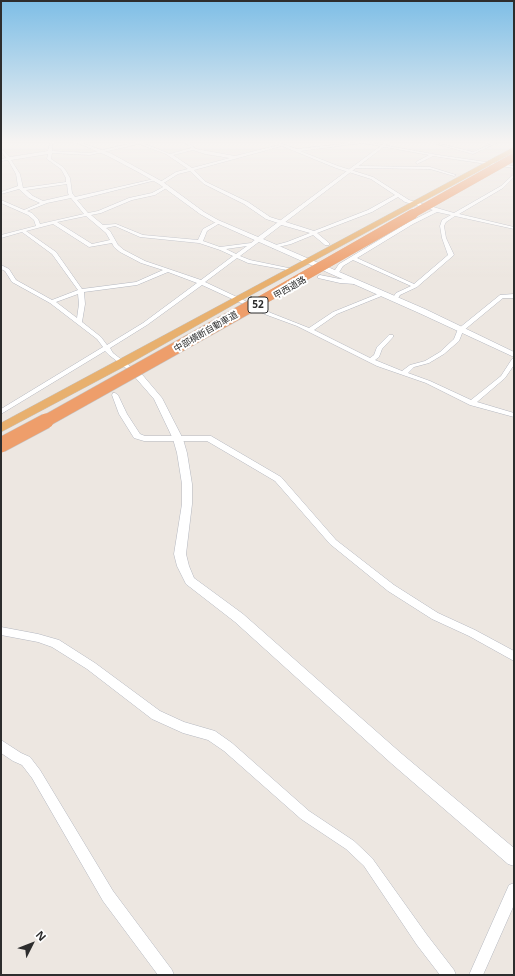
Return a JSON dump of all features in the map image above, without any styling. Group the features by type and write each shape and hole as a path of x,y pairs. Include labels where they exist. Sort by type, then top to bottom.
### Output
{"highway":[{"name":"甲西道路","path":"1,428 123,363 442,188"},
{"name":"中部横断自動車道","path":"1,441 75,402 459,188"},
{"name":"中部横断自動車道","path":"1,445 79,404 460,188"},
{"name":"甲西道路","path":"1,448 138,374 255,307 322,273 467,188"}],"street":[{"path":"21,188 31,197 43,203"},
{"path":"1,193 25,188"},
{"path":"68,188 73,198 86,214 108,232 113,241 122,251 131,256 143,262 201,282 310,330 370,361 402,374 428,382 472,403 514,415"},
{"path":"24,211 43,203 120,188"},
{"path":"1,237 23,232 53,222 104,210 131,199 153,194 160,188"},
{"path":"166,188 202,214 256,242 274,247 308,261 322,273 340,281 355,282"},
{"path":"214,188 246,203 268,218 314,233 327,244"},
{"path":"1,412 145,324 327,188"},
{"path":"387,188 414,203 455,215 514,228"},
{"path":"395,299 398,294 414,286 451,255 444,238 442,226 444,221 501,188"},
{"path":"274,247 289,243 370,211 390,201 398,195"},
{"path":"1,201 34,217 38,226"},
{"path":"336,273 341,265 411,224 433,209"},
{"path":"53,222 92,246 113,241"},
{"path":"200,242 205,230 218,222"},
{"path":"102,227 116,225 142,236 200,242 220,248 248,261 291,270"},
{"path":"23,232 54,253 81,291 82,304 79,322"},
{"path":"220,248 256,242"},
{"path":"354,258 414,286"},
{"path":"1,267 6,270 14,281 52,302 99,338 106,348 138,374 158,398 178,439 187,484 187,504 180,554 182,566 190,581 240,618 397,759 514,858"},
{"path":"52,302 81,291 137,283 168,270"},
{"path":"322,273 336,273 514,355"},
{"path":"310,330 335,313 382,294"},
{"path":"402,374 412,366 427,362 442,353 457,340 460,330 502,296 514,296"},
{"path":"370,361 377,356 379,348 391,336"},
{"path":"472,403 503,377 514,360"},
{"path":"115,395 123,414 137,436 144,439 208,438 278,479 333,542 391,588 435,616 472,633 514,656"},
{"path":"1,631 55,643 91,666 156,714 183,728 211,735 228,747 305,815 350,845 368,862 422,940 449,975"},
{"path":"1,746 17,757 26,761 36,774 108,896 167,975"},
{"path":"476,975 514,890"}]}
